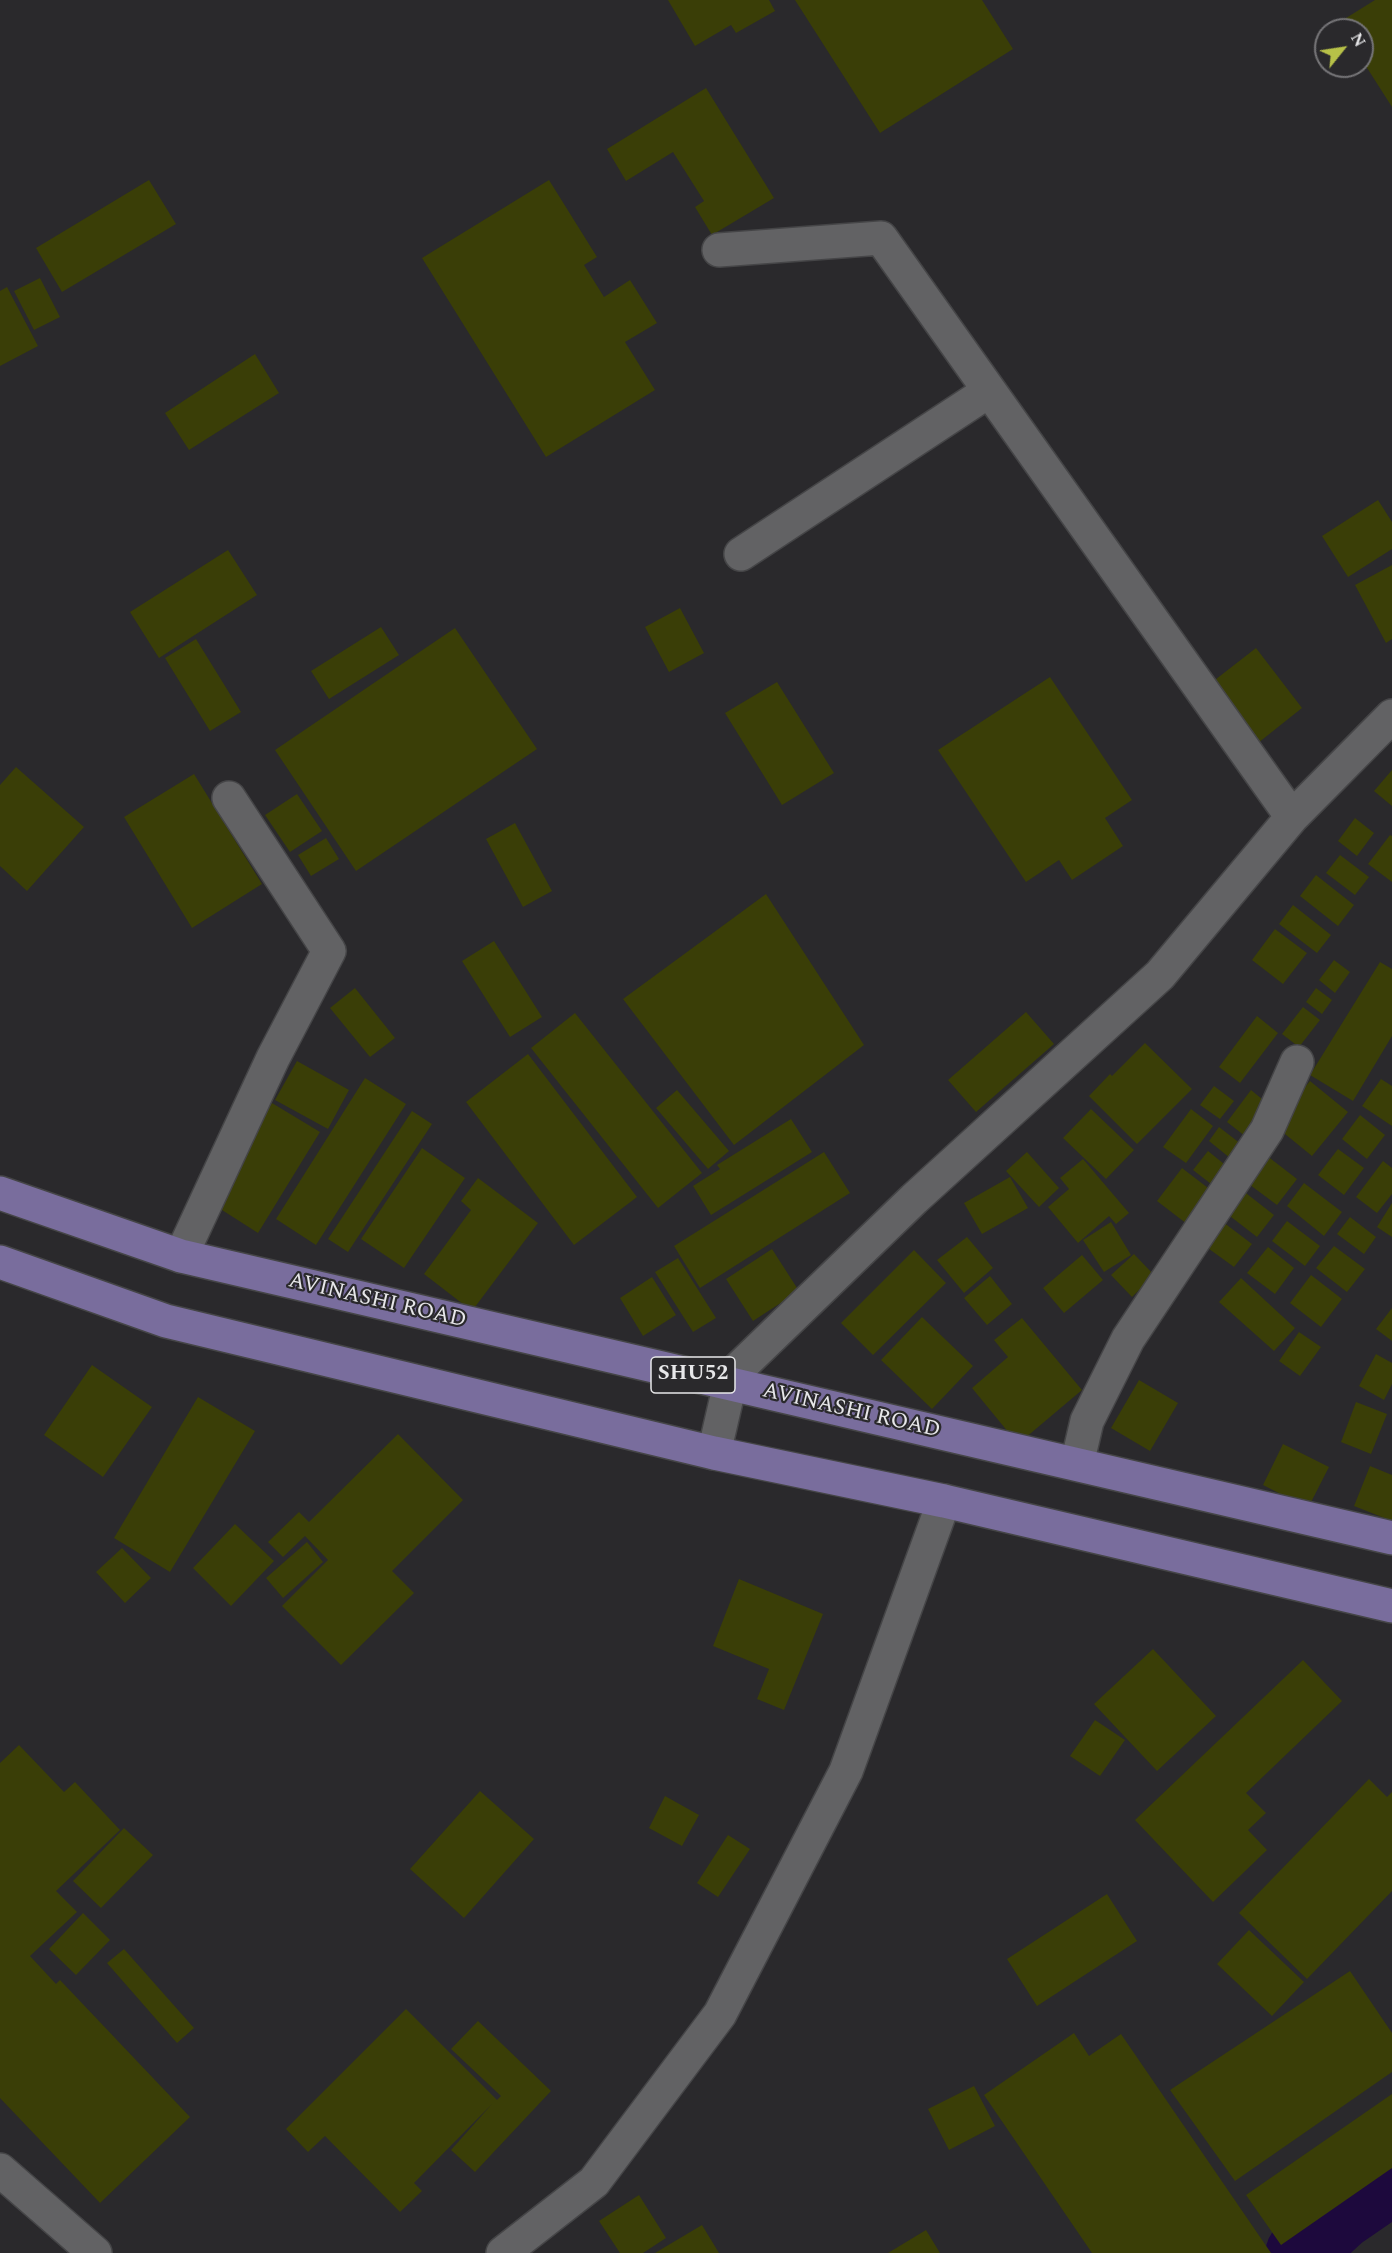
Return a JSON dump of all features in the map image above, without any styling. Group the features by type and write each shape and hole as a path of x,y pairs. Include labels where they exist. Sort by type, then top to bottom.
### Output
{"main road":[{"name":"AVINASHI ROAD","path":"0,1193 181,1257 1392,1538"},
{"path":"0,1263 166,1321 714,1453 944,1501 1392,1605"}],"street":[{"path":"719,250 880,238 1292,817"},
{"path":"741,554 989,391"},
{"path":"714,1453 732,1375 914,1199 1160,975 1292,817 1392,716"},
{"path":"181,1257 273,1058 329,951 229,798"},
{"path":"1077,1464 1087,1422 1128,1339 1267,1130 1298,1062"},
{"path":"503,2253 594,2182 720,2014 846,1772 944,1501"},
{"path":"0,2170 95,2253"}],"building":[{"path":"668,0 769,0 775,11 736,33 731,25 695,46"},
{"path":"795,0 982,0 1013,49 880,133"},
{"path":"1375,0 1392,0 1392,107 1373,78 1374,18 1346,18"},
{"path":"706,88 774,198 712,235 695,207 704,201 673,152 626,181 607,149"},
{"path":"149,180 176,224 62,292 36,248"},
{"path":"549,180 597,257 584,265 604,297 630,280 657,323 625,342 655,390 546,457 422,258"},
{"path":"40,278 60,317 34,330 14,291"},
{"path":"7,287 38,346 0,366 0,291"},
{"path":"255,354 279,393 189,450 165,413"},
{"path":"1378,500 1392,522 1392,549 1348,577 1322,536"},
{"path":"228,550 257,595 159,658 130,612"},
{"path":"1392,565 1392,639 1386,643 1355,585"},
{"path":"680,608 704,653 669,672 645,627"},
{"path":"381,627 399,655 329,699 311,671"},
{"path":"455,628 537,749 356,871 275,750"},
{"path":"196,639 241,712 210,731 165,658"},
{"path":"1256,648 1302,708 1258,743 1211,683"},
{"path":"1050,677 1132,800 1105,818 1123,846 1072,880 1059,860 1026,882 938,750"},
{"path":"777,682 834,773 782,805 725,713"},
{"path":"16,767 84,827 27,891 0,866 0,785"},
{"path":"1392,770 1392,806 1374,791"},
{"path":"194,774 262,884 192,928 124,817"},
{"path":"297,794 322,831 290,852 265,815"},
{"path":"1355,818 1374,833 1357,856 1338,841"},
{"path":"515,823 552,891 523,907 486,839"},
{"path":"1390,835 1392,836 1392,882 1368,864"},
{"path":"326,838 339,859 311,876 298,855"},
{"path":"1340,855 1369,877 1355,895 1326,873"},
{"path":"1316,875 1354,905 1338,926 1300,896"},
{"path":"766,894 864,1045 734,1145 623,999"},
{"path":"1293,905 1331,935 1317,953 1279,924"},
{"path":"1275,929 1307,953 1283,984 1252,960"},
{"path":"494,941 542,1017 510,1037 462,961"},
{"path":"1334,960 1350,972 1335,993 1319,980"},
{"path":"1380,962 1392,969 1392,1036 1353,1101 1310,1075"},
{"path":"355,988 395,1038 370,1057 330,1008"},
{"path":"1316,988 1332,1000 1322,1014 1306,1002"},
{"path":"1303,1007 1320,1020 1299,1047 1282,1034"},
{"path":"1026,1012 1054,1044 976,1112 948,1080"},
{"path":"575,1013 702,1173 658,1208 531,1048"},
{"path":"1257,1016 1278,1033 1240,1083 1219,1067"},
{"path":"1145,1043 1192,1089 1137,1144 1089,1096"},
{"path":"528,1054 637,1197 574,1245 466,1102"},
{"path":"297,1061 349,1090 328,1129 275,1100"},
{"path":"365,1078 406,1104 316,1245 276,1219"},
{"path":"1381,1079 1392,1086 1392,1126 1362,1106"},
{"path":"1310,1081 1348,1112 1312,1156 1274,1125"},
{"path":"1214,1086 1234,1101 1220,1119 1200,1105"},
{"path":"677,1090 729,1151 708,1169 656,1108"},
{"path":"1251,1090 1268,1104 1245,1136 1227,1122"},
{"path":"272,1103 320,1132 258,1233 211,1203"},
{"path":"1091,1109 1134,1150 1106,1179 1063,1138"},
{"path":"1191,1109 1213,1126 1186,1163 1163,1147"},
{"path":"412,1111 432,1124 348,1252 328,1239"},
{"path":"1360,1115 1385,1135 1367,1159 1342,1139"},
{"path":"791,1119 812,1152 711,1215 693,1186 720,1169 717,1165"},
{"path":"1219,1127 1241,1144 1230,1158 1209,1141"},
{"path":"422,1148 465,1178 404,1268 361,1239"},
{"path":"1338,1149 1364,1168 1344,1195 1318,1175"},
{"path":"1208,1151 1229,1168 1215,1187 1193,1170"},
{"path":"824,1152 850,1193 700,1288 674,1246"},
{"path":"1027,1152 1059,1188 1039,1207 1006,1171"},
{"path":"1262,1152 1297,1179 1277,1205 1242,1179"},
{"path":"1083,1159 1129,1213 1116,1224 1109,1216 1078,1243 1048,1207 1069,1189 1060,1178"},
{"path":"1383,1161 1392,1168 1392,1194 1377,1213 1356,1197"},
{"path":"1182,1168 1212,1191 1187,1224 1157,1201"},
{"path":"1010,1177 1028,1208 982,1234 964,1203"},
{"path":"478,1178 538,1223 472,1311 424,1274 471,1210 461,1201"},
{"path":"1304,1183 1342,1212 1324,1236 1287,1206"},
{"path":"1242,1190 1274,1215 1257,1237 1226,1213"},
{"path":"1392,1203 1392,1237 1377,1227"},
{"path":"1350,1217 1376,1237 1364,1254 1337,1234"},
{"path":"1287,1221 1320,1246 1305,1266 1272,1241"},
{"path":"1111,1222 1131,1255 1104,1272 1083,1240"},
{"path":"1223,1222 1252,1244 1234,1267 1205,1246"},
{"path":"967,1237 993,1268 964,1293 937,1260"},
{"path":"1334,1246 1365,1269 1347,1292 1316,1268"},
{"path":"1268,1247 1294,1268 1275,1294 1247,1273"},
{"path":"772,1249 799,1291 753,1321 726,1279"},
{"path":"914,1250 946,1283 873,1355 841,1323"},
{"path":"1134,1254 1154,1275 1132,1297 1111,1275"},
{"path":"1082,1255 1103,1280 1064,1313 1043,1288"},
{"path":"678,1258 716,1318 693,1332 655,1272"},
{"path":"1311,1275 1342,1299 1321,1327 1290,1303"},
{"path":"990,1276 1012,1304 987,1325 964,1298"},
{"path":"652,1277 676,1315 643,1336 620,1298"},
{"path":"1241,1278 1295,1328 1274,1351 1219,1302"},
{"path":"1392,1308 1392,1341 1376,1329"},
{"path":"922,1317 973,1366 932,1409 881,1360"},
{"path":"1022,1318 1082,1390 1018,1444 972,1388 1008,1357 994,1340"},
{"path":"1299,1332 1321,1347 1300,1376 1279,1361"},
{"path":"1376,1354 1392,1363 1392,1384 1384,1400 1359,1386"},
{"path":"92,1365 152,1407 103,1477 44,1435"},
{"path":"1139,1380 1178,1403 1150,1451 1111,1428"},
{"path":"198,1397 255,1431 170,1572 114,1538"},
{"path":"1356,1402 1387,1414 1371,1454 1341,1442"},
{"path":"398,1434 463,1500 392,1571 414,1593 341,1665 282,1606 328,1560 305,1536 283,1557 268,1542 299,1512 309,1522"},
{"path":"1283,1444 1329,1467 1308,1508 1263,1485"},
{"path":"1370,1466 1392,1475 1392,1521 1354,1506"},
{"path":"235,1524 274,1561 231,1606 193,1568"},
{"path":"307,1542 323,1562 283,1598 266,1578"},
{"path":"122,1548 151,1578 125,1603 96,1572"},
{"path":"739,1579 823,1614 784,1710 757,1699 769,1669 713,1646"},
{"path":"1153,1649 1216,1716 1157,1771 1094,1704"},
{"path":"1303,1660 1342,1701 1246,1793 1266,1813 1248,1830 1267,1850 1213,1902 1135,1820"},
{"path":"1095,1720 1125,1740 1100,1776 1070,1756"},
{"path":"19,1745 64,1792 75,1782 120,1830 56,1891 77,1912 30,1956 56,1984 60,1980 190,2117 100,2203 0,2098 0,1763"},
{"path":"1369,1779 1387,1797 1392,1792 1392,1891 1307,1979 1239,1913"},
{"path":"480,1791 534,1839 464,1918 410,1869"},
{"path":"665,1796 699,1815 682,1846 649,1828"},
{"path":"124,1828 153,1855 101,1908 73,1881"},
{"path":"728,1835 750,1849 718,1897 697,1883"},
{"path":"1107,1894 1137,1941 1037,2006 1007,1959"},
{"path":"83,1913 110,1940 76,1975 49,1949"},
{"path":"1249,1930 1304,1982 1272,2016 1217,1964"},
{"path":"124,1949 194,2028 177,2043 107,1963"},
{"path":"1350,1971 1392,2033 1392,2072 1235,2181 1170,2090"},
{"path":"406,2009 497,2100 501,2096 451,2049 478,2021 551,2091 475,2172 451,2150 492,2104 414,2183 422,2191 400,2212 325,2136 308,2152 286,2129"},
{"path":"1074,2033 1089,2056 1121,2034 1271,2253 1092,2253 984,2095"},
{"path":"974,2086 995,2126 949,2150 928,2109"},
{"path":"1392,2094 1392,2168 1281,2245 1246,2195"},
{"path":"639,2195 666,2238 643,2253 620,2253 599,2221"},
{"path":"702,2225 719,2253 655,2253"},
{"path":"926,2230 940,2253 888,2253"}],"waterway":[{"path":"1300,2253 1340,2216 1392,2180"}]}
